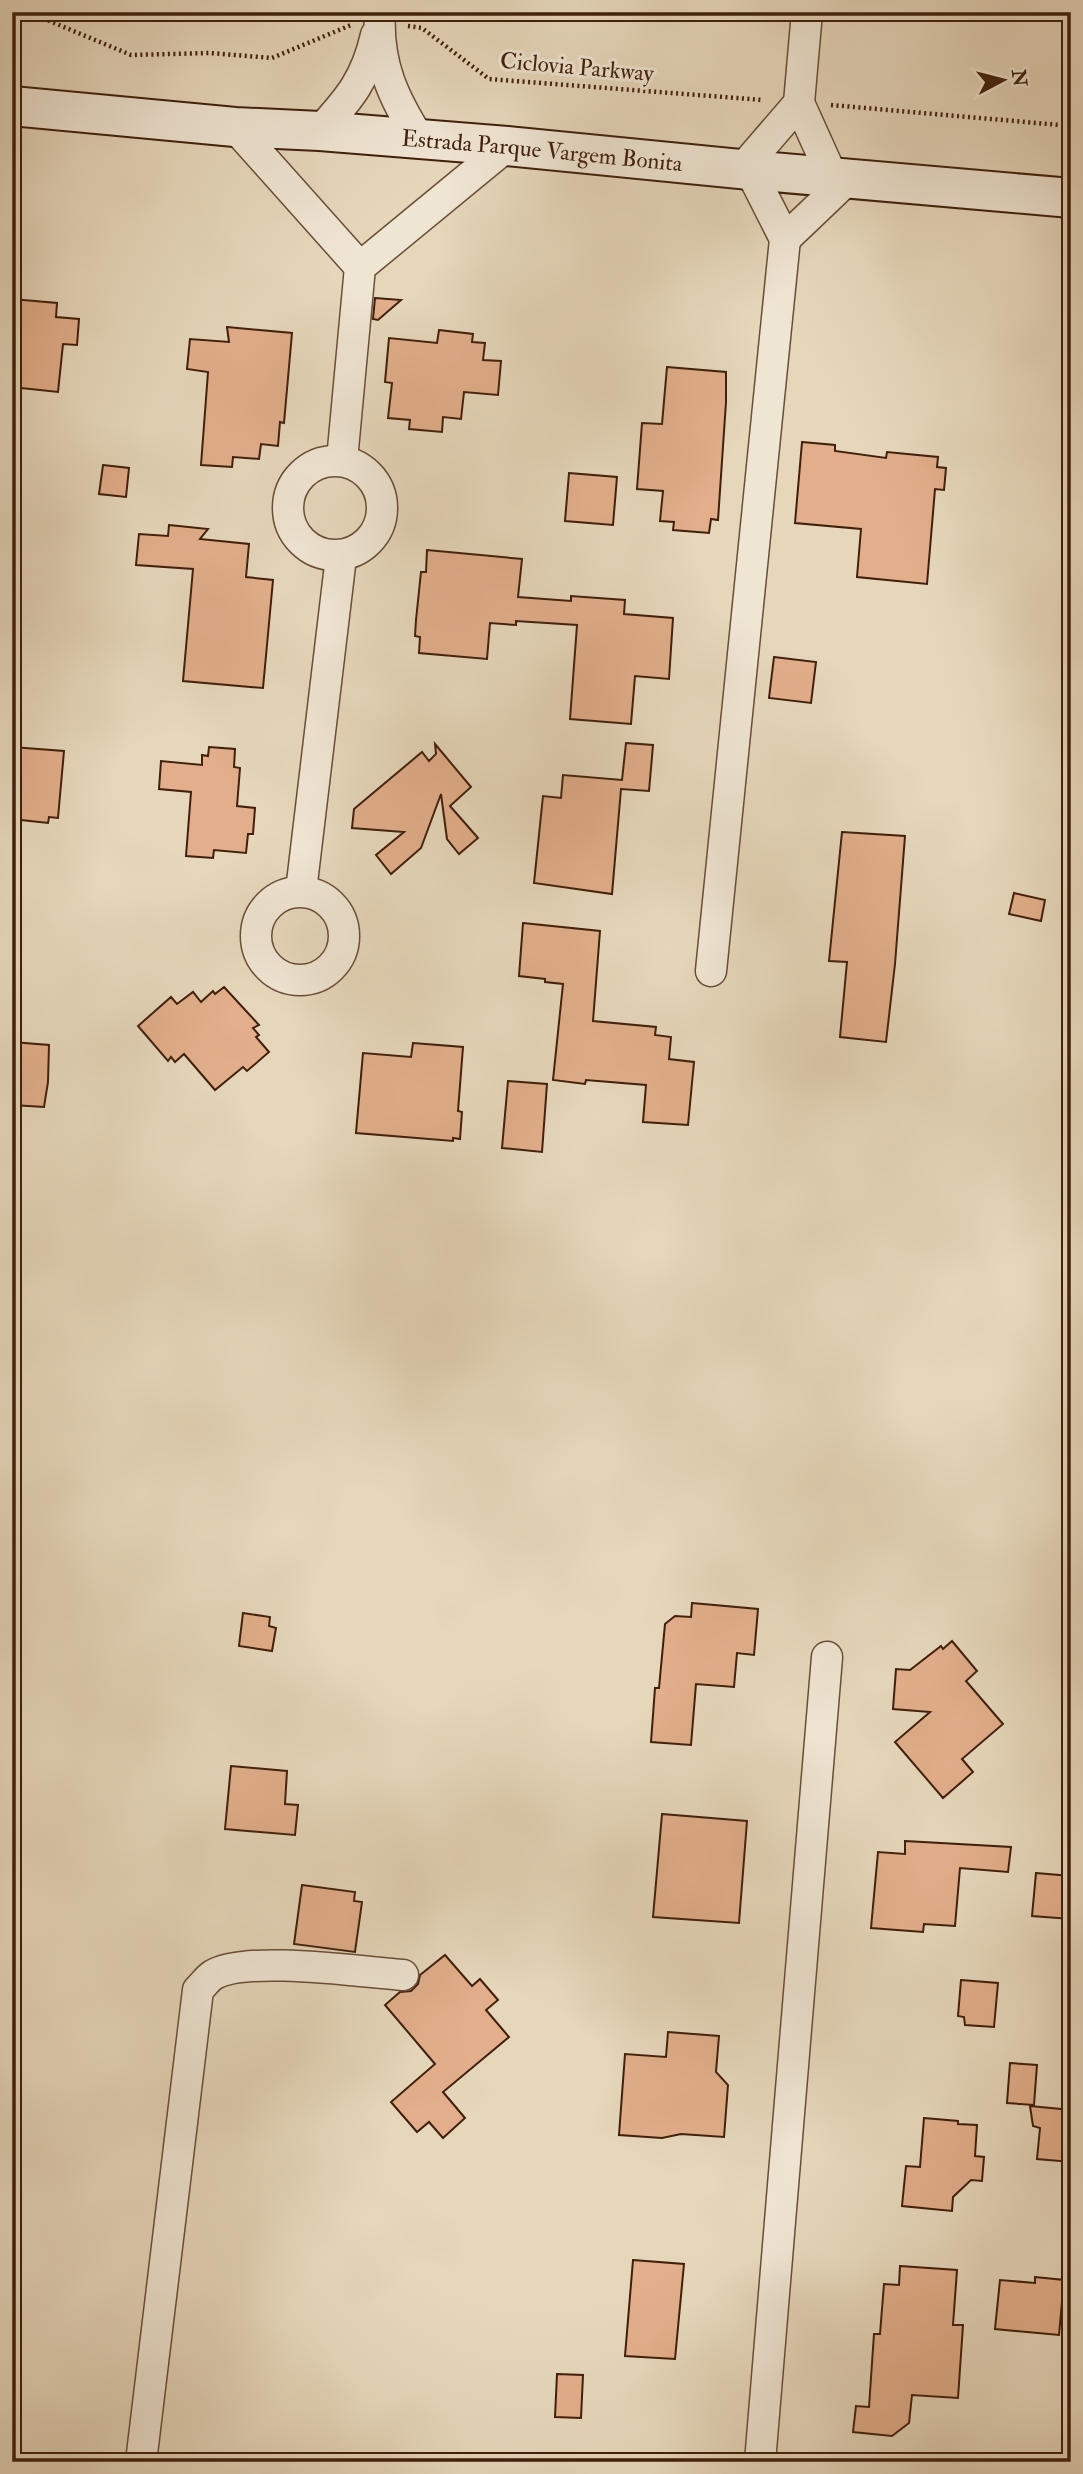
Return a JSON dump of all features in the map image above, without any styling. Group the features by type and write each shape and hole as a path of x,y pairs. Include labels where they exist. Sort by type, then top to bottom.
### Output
{"main road":[{"name":"Estrada Parque Vargem Bonita","path":"12,106 235,127 507,146 1071,198"}],"street":[{"path":"711,971 785,239 746,169 799,103 807,12"},
{"path":"320,131 362,80 372,55 380,17"},
{"path":"380,17 388,82 398,106 420,140"},
{"path":"785,239 840,177 799,103"},
{"path":"235,127 360,267"},
{"path":"342,460 360,267 507,146"},
{"path":"342,460 366,472 381,495 381,522 366,545 341,557 314,553 294,535 286,508 294,482 314,464 342,460"},
{"path":"301,891 341,557"},
{"path":"760,2462 827,1657"},
{"path":"141,2462 198,1990 212,1975 256,1964 403,1975"}],"path":[{"name":"Ciclovia Parkway","path":"28,12 131,55 210,53 272,58 346,26 380,17 422,28 489,79 1071,126"}],"building":[{"path":"375,298 401,300 378,320 373,319"},
{"path":"12,299 57,303 56,317 79,319 77,345 63,344 58,392 12,387"},
{"path":"227,327 292,333 284,423 280,422 278,446 261,444 259,459 233,457 232,467 201,465 208,372 187,369 190,339 229,342"},
{"path":"439,330 473,334 472,342 485,343 483,360 501,361 498,395 464,392 461,419 443,417 442,432 409,429 410,420 388,418 392,383 385,382 389,338 437,343"},
{"path":"667,367 726,372 718,520 711,519 709,533 673,530 674,522 660,521 663,491 637,489 642,423 662,424"},
{"path":"802,442 835,445 835,451 886,458 887,452 938,457 937,467 946,468 944,490 935,489 927,584 857,577 861,529 795,523"},
{"path":"103,465 129,468 126,497 99,494"},
{"path":"569,473 617,477 613,525 565,521"},
{"path":"169,525 208,529 200,539 249,544 246,577 273,580 263,688 183,681 193,569 136,565 139,534 168,536"},
{"path":"427,550 522,559 518,597 571,601 571,596 625,600 624,614 673,618 669,679 635,676 631,724 570,719 577,625 516,621 516,625 490,623 487,659 419,653 420,637 415,636 416,620 421,572 426,572"},
{"path":"774,657 816,662 811,703 769,698"},
{"path":"626,743 653,745 649,791 621,789 612,894 534,883 543,796 561,798 563,775 622,780"},
{"path":"435,744 471,787 450,806 478,838 459,854 447,839 441,794 421,848 391,874 376,855 404,832 352,828 354,809 422,752 429,761 436,754"},
{"path":"12,747 64,751 58,818 49,817 48,823 12,819"},
{"path":"209,747 235,749 234,767 240,768 237,806 255,808 253,834 248,834 246,853 214,850 213,858 186,856 191,792 159,789 161,761 202,765 202,755 208,756"},
{"path":"842,832 905,836 886,1042 840,1037 847,962 829,961"},
{"path":"1014,893 1045,900 1041,921 1009,914"},
{"path":"523,923 600,931 593,1021 656,1027 655,1035 671,1037 669,1059 694,1062 688,1125 643,1122 646,1085 586,1080 585,1084 553,1080 563,984 519,976"},
{"path":"224,987 259,1025 253,1028 259,1035 256,1037 269,1052 247,1071 243,1067 215,1090 184,1054 175,1062 171,1057 168,1061 138,1026 171,997 177,1004 193,992 201,1002 213,991 215,994"},
{"path":"12,1042 49,1045 44,1107 12,1105"},
{"path":"413,1043 463,1047 458,1111 462,1112 460,1139 453,1138 453,1141 356,1133 363,1053 411,1057"},
{"path":"508,1081 547,1084 542,1152 502,1148"},
{"path":"692,1603 758,1609 754,1655 737,1653 734,1687 696,1684 691,1745 651,1742 655,1688 659,1688 665,1624 675,1616 691,1617"},
{"path":"243,1613 270,1617 269,1626 276,1628 272,1651 239,1646"},
{"path":"952,1641 977,1671 966,1681 1003,1724 962,1759 973,1772 943,1798 895,1742 930,1712 893,1709 896,1669 910,1670 941,1646 943,1649"},
{"path":"231,1766 287,1771 285,1804 298,1805 295,1835 225,1829"},
{"path":"662,1814 747,1821 739,1923 653,1917"},
{"path":"905,1841 1011,1847 1008,1872 960,1868 955,1926 924,1924 923,1932 871,1928 878,1852 905,1854"},
{"path":"1036,1873 1071,1876 1071,1919 1032,1916"},
{"path":"302,1885 355,1892 354,1901 362,1902 355,1952 294,1944"},
{"path":"445,1955 472,1986 480,1979 498,2000 486,2010 509,2037 443,2092 465,2118 443,2138 429,2122 417,2132 391,2102 435,2064 385,2005 400,1992 411,1991 418,1984 420,1975"},
{"path":"961,1980 998,1983 994,2027 965,2025 964,2017 958,2016"},
{"path":"668,2032 719,2036 716,2072 728,2085 724,2137 681,2134 662,2138 619,2135 625,2054 666,2057"},
{"path":"1010,2063 1037,2065 1034,2105 1007,2103"},
{"path":"1030,2106 1071,2110 1071,2162 1037,2159 1040,2128 1033,2126"},
{"path":"924,2118 977,2125 975,2156 984,2157 982,2181 971,2180 953,2197 952,2211 902,2206 906,2166 920,2167"},
{"path":"633,2260 684,2264 675,2359 625,2356"},
{"path":"900,2266 957,2270 953,2325 963,2325 958,2398 912,2395 909,2423 892,2436 853,2432 856,2406 869,2407 874,2334 880,2334 884,2284 899,2285"},
{"path":"1035,2277 1064,2280 1059,2335 995,2329 1000,2280 1035,2283"},
{"path":"557,2374 583,2375 581,2418 555,2417"}]}
